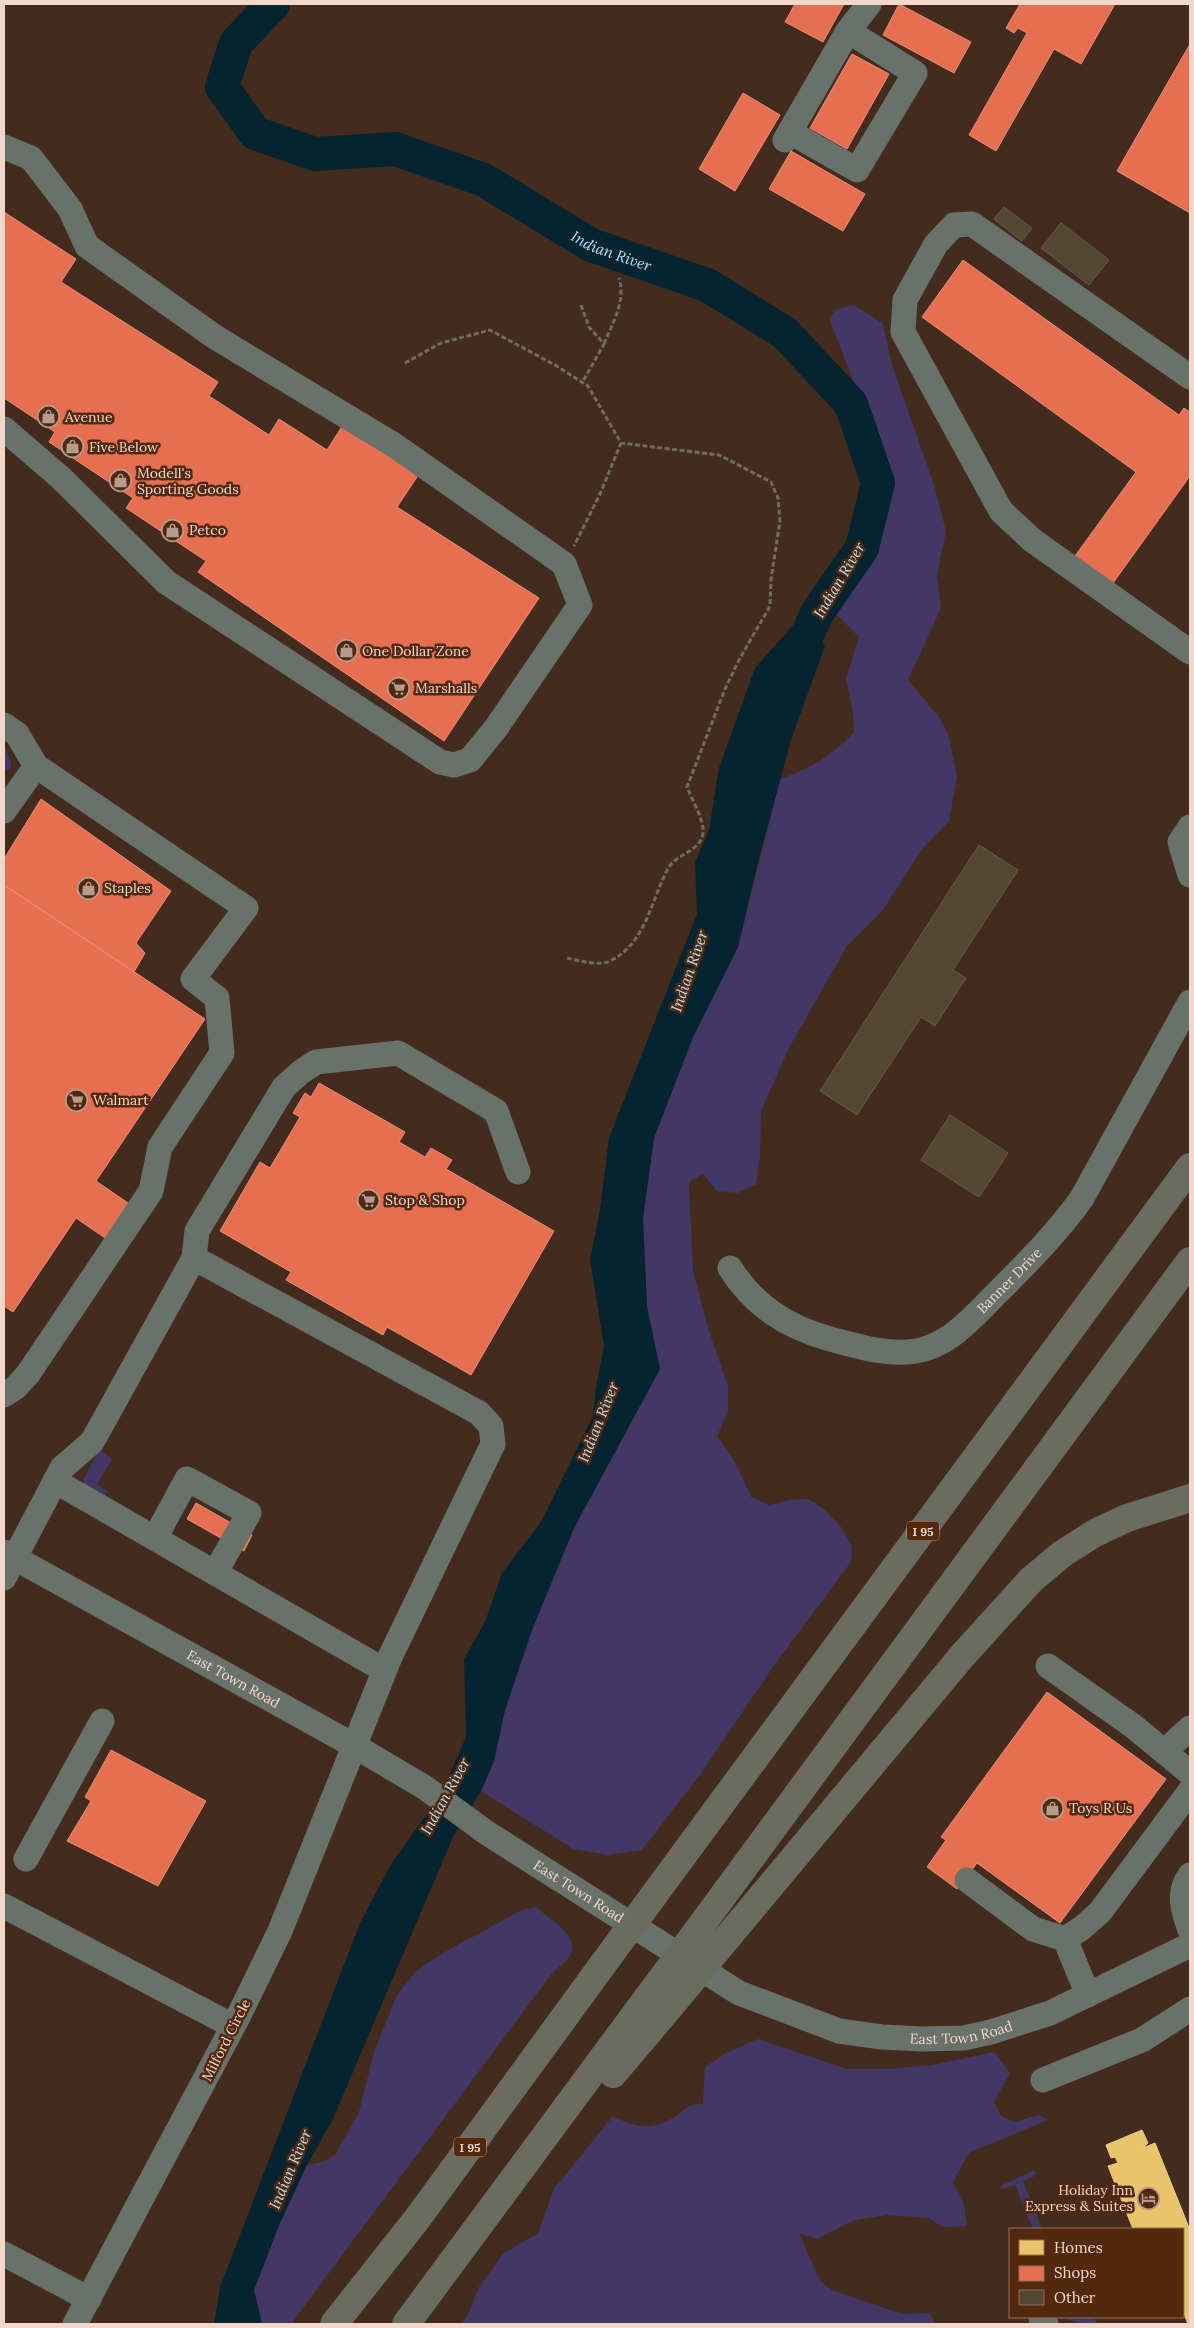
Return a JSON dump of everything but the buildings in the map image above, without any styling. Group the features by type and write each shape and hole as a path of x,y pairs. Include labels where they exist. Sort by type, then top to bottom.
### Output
{"highway":[{"name":"I 95","path":"334,2324 417,2219 1190,1167"},
{"path":"658,2004 703,1924 1190,1261"},
{"path":"406,2324 513,2181 658,2004 727,1938 963,1655 1031,1580 1062,1554 1095,1533 1127,1518 1190,1498"}],"street":[{"path":"848,31 915,73 857,170 788,136 848,31 869,4"},
{"path":"4,147 31,158 70,209 87,246 216,336 394,445 564,564 580,605 496,728 470,760 454,765 440,762 166,582 61,478 4,429"},
{"path":"1190,377 972,224 954,225 936,244 906,300 903,332 1001,511 1032,540 1190,652"},
{"path":"4,725 17,734 36,766 246,908 193,979 217,998 222,1053 160,1147 151,1191 28,1374 15,1388 4,1395"},
{"path":"4,811 36,766"},
{"path":"1190,827 1180,842 1190,875"},
{"name":"Banner Drive","path":"730,1268 743,1288 760,1305 787,1321 821,1336 858,1346 900,1353 932,1346 950,1336 966,1324 1034,1256 1082,1198 1190,1002"},
{"path":"7,1563 62,1468 92,1442 194,1258 197,1230 284,1087 301,1072 316,1062 398,1053 496,1111 518,1172"},
{"name":"Milford Circle","path":"74,2324 233,2026 280,1931 384,1670 493,1444 491,1426 479,1413 194,1258"},
{"path":"154,1538 187,1479 249,1513 215,1573"},
{"path":"55,1481 384,1670"},
{"name":"East Town Road","path":"7,1563 353,1745 424,1787 487,1833 739,1993 839,2031 882,2037 964,2038 1023,2023 1088,1996 1190,1945"},
{"path":"1048,1666 1165,1751 1190,1773"},
{"path":"26,1859 102,1721"},
{"path":"1165,1751 1190,1728"},
{"path":"1065,1939 1082,1928 1100,1912 1190,1791"},
{"path":"1190,1875 1184,1885 1182,1899 1190,1930"},
{"path":"967,1880 1033,1929 1065,1939"},
{"path":"4,1906 233,2026"},
{"path":"1065,1939 1088,1996"},
{"path":"1043,2080 1142,2040 1190,2009"},
{"path":"4,2254 89,2299"}],"path":[{"path":"582,383 604,344 621,305 623,291 619,278"},
{"path":"581,305 589,326 604,344"},
{"path":"405,363 441,343 490,330 555,365 588,386 621,443"},
{"path":"564,564 600,494 621,443"},
{"path":"567,958 586,962 611,961 637,938 670,865 697,846 703,835 702,826 687,787 725,689 740,658 770,606 771,579 780,521 778,498 772,482 752,471 718,455 621,443"}],"shaded area":[{"path":"854,305 883,324 892,365 934,485 946,531 937,575 941,608 908,680 939,717 948,733 957,777 949,821 922,849 883,910 847,946 790,1046 761,1111 760,1156 756,1184 738,1193 717,1191 703,1174 689,1182 693,1271 709,1331 728,1386 728,1412 717,1436 735,1462 751,1497 770,1505 789,1500 808,1499 825,1510 841,1527 852,1547 851,1562 775,1664 702,1772 642,1850 608,1855 573,1849 481,1791 494,1761 505,1710 532,1630 574,1528 660,1369 647,1307 643,1218 654,1138 693,1037 738,947 780,779 820,760 854,733 853,713 846,678 859,637 836,614 824,590 845,550 858,536 882,497 880,469 854,383 829,318 837,309"},
{"path":"4,745 11,762 11,768 8,770 4,769"},
{"path":"102,1451 112,1459 97,1484 108,1492 105,1496 85,1485 83,1480 98,1452"},
{"path":"536,1907 568,1936 572,1950 569,1957 552,1973 291,2324 262,2324 254,2290 280,2223 307,2165 323,2162 336,2154 359,2112 374,2052 397,1995 416,1971 443,1953 522,1910"},
{"path":"758,2039 847,2069 886,2069 932,2065 994,2052 1010,2073 994,2102 1001,2116 1014,2122 1038,2115 1048,2120 969,2153 953,2182 964,2204 967,2226 943,2227 928,2218 888,2215 855,2220 817,2239 799,2233 820,2281 832,2290 902,2314 930,2313 936,2324 461,2324 467,2317 479,2287 503,2254 538,2233 554,2189 613,2116 629,2123 652,2126 668,2121 691,2105 703,2104 705,2067 724,2054"},
{"path":"1033,2171 1036,2172 1035,2176 1023,2181 1042,2228 1033,2228 1015,2185 1002,2189 1000,2186"},
{"path":"1062,2318 1094,2318 1097,2324 1083,2324"}],"water":[{"path":"802,615 825,646 791,740 757,866 738,947 693,1037 654,1138 643,1218 647,1307 660,1369 574,1528 532,1630 505,1710 494,1761 481,1791 453,1837 333,2119 307,2165 280,2223 254,2290 262,2324 214,2324 220,2287 360,1923 391,1864 427,1814 449,1776 466,1737 464,1659 485,1622 502,1573 541,1522 593,1416 596,1387 604,1346 590,1260 600,1209 609,1138 697,914 695,862 709,830 719,768 755,668"}],"waterway":[{"name":"Indian River","path":"273,4 236,43 222,87 255,133 315,154 395,149 484,180 591,245 707,285 785,333 851,404 878,483 862,548 817,613 792,670"}],"place":[{"name":"Avenue","path":"49,417"},
{"name":"Five Below","path":"73,447"},
{"name":"Modell's Sporting Goods","path":"121,481"},
{"name":"Petco","path":"173,530"},
{"name":"One Dollar Zone","path":"346,651"},
{"name":"Marshalls","path":"399,688"},
{"name":"Staples","path":"88,888"},
{"name":"Walmart","path":"77,1100"},
{"name":"Stop & Shop","path":"369,1200"},
{"name":"Toys R Us","path":"1053,1808"},
{"name":"Holiday Inn Express & Suites","path":"1149,2198"}]}
